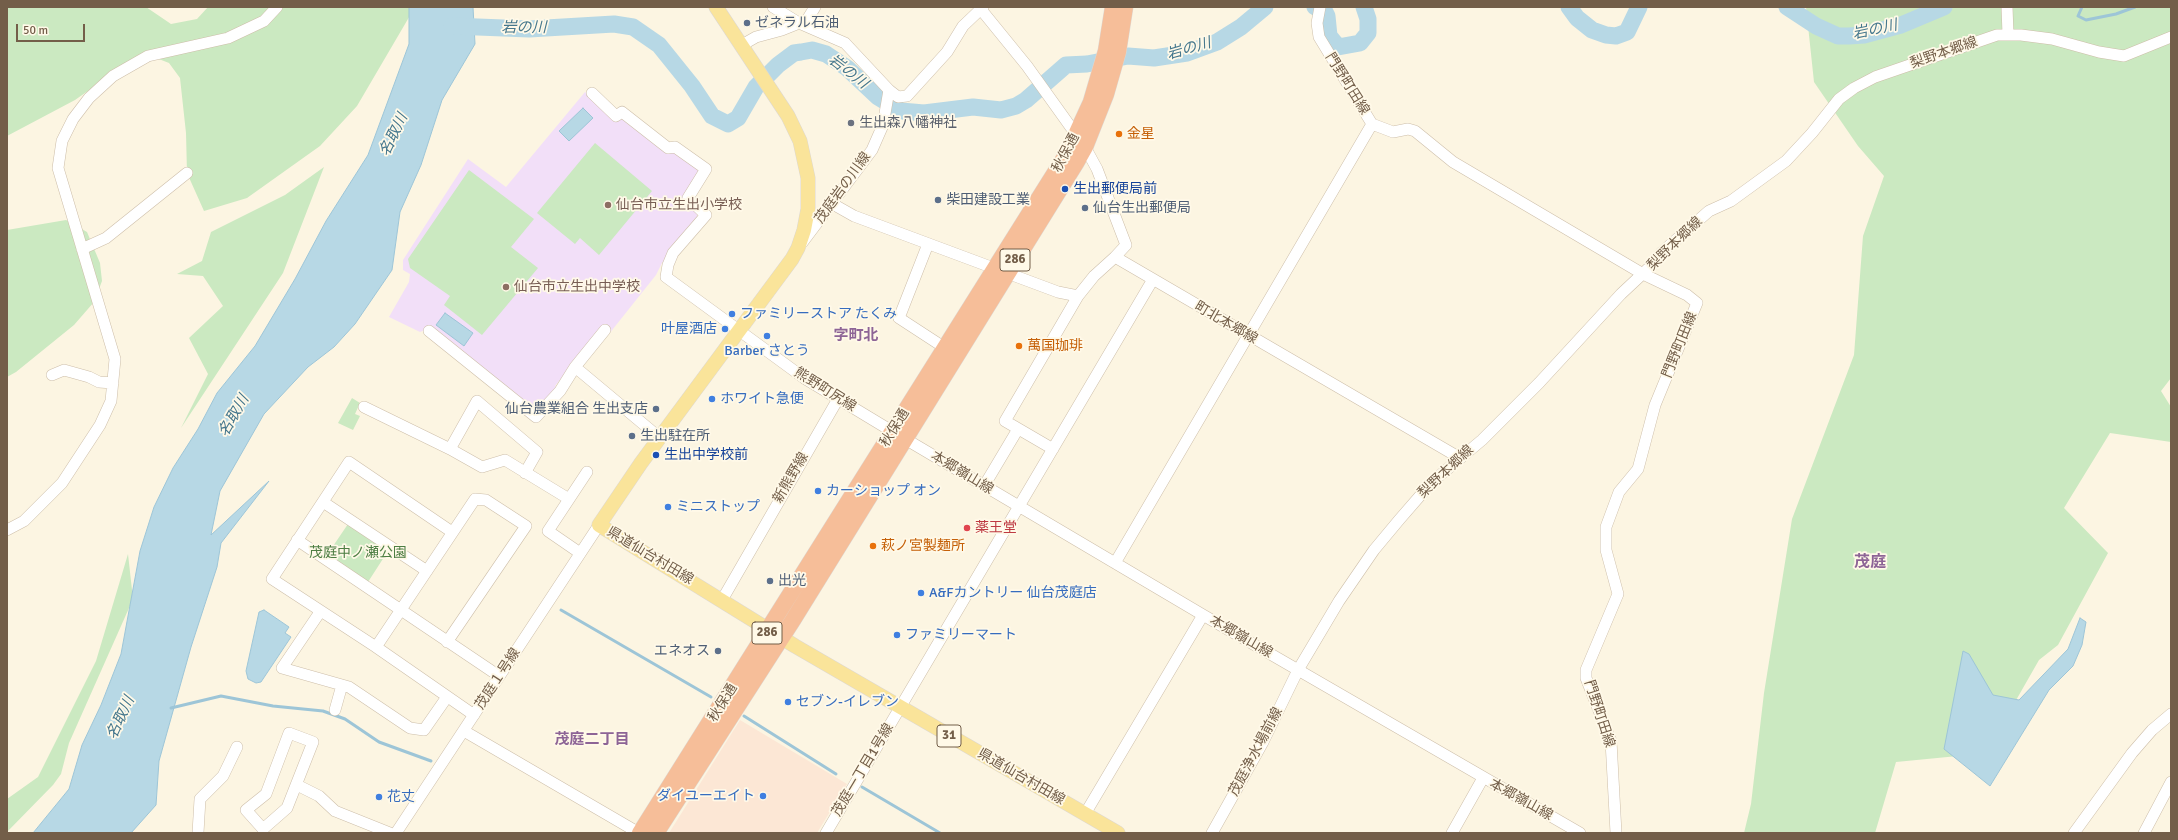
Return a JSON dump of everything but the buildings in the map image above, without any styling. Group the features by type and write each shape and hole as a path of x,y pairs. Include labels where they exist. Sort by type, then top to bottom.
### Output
{"highway":[{"name":"秋保通","path":"1112,52 1113,7"},
{"name":"秋保通","path":"656,833 775,634 1001,270 1055,174 1081,140 1091,102 1106,74 1126,7"},
{"name":"秋保通","path":"898,435 945,348 1001,270"},
{"name":"秋保通","path":"639,833 775,634"}],"main road":[{"path":"716,7 745,49"},
{"name":"県道仙台村田線","path":"745,49 788,116 800,141 808,178 808,209 804,230 798,248 740,331 660,438 599,525 775,634 900,708 1118,833"}],"street":[{"path":"7,530 24,521 62,483 100,425 111,401 115,359 58,168 62,141 73,119 89,98 113,76 148,56 228,38 264,21 277,7"},
{"path":"774,7 799,23 845,43 889,94 898,97 907,96 947,52 963,26 981,8 1027,66 1081,140 1097,169 1126,245 1094,276 1078,296 1005,421 1053,449"},
{"path":"745,49 756,37 782,30 807,20 815,7"},
{"name":"門野町田線","path":"1320,7 1317,30 1323,46 1372,124 1393,132 1408,129 1415,130 1453,162 1643,274 1687,295 1697,303 1655,406 1638,469 1619,492 1606,527 1606,550 1618,594 1586,670 1586,678 1611,741 1616,833"},
{"path":"2007,7 2008,34"},
{"name":"梨野本郷線","path":"1298,670 1339,601 1374,550 1432,482 1512,411 1621,294 1643,274 1661,253 1709,211 1731,201 1786,161 1812,133 1839,99 1854,88 1875,77 1932,57 1991,37 2008,34 2052,39 2099,52 2124,56 2171,37"},
{"name":"熊野町尻線","path":"592,93 616,116 622,112 668,148 675,147 706,170 688,198 706,215 673,252 668,265 666,277 804,378 898,435"},
{"name":"茂庭岩の川線","path":"798,248 872,150 883,125 889,94"},
{"path":"1115,563 1372,124"},
{"path":"82,249 106,238 187,173"},
{"path":"831,203 854,216 928,244 1058,292 1078,296"},
{"path":"928,244 899,318 945,348"},
{"name":"町北本郷線","path":"1115,257 1152,281 1460,458"},
{"name":"茂庭一丁目1号線","path":"826,833 1152,281"},
{"path":"429,331 536,417 560,391 575,367 605,330"},
{"path":"575,367 660,438"},
{"path":"52,375 64,370 89,376 99,382 113,382"},
{"name":"新熊野線","path":"722,600 838,398"},
{"path":"450,449 477,402 537,452 525,472"},
{"path":"364,407 450,449 482,467 504,460 569,500"},
{"path":"984,486 1018,429"},
{"name":"本郷嶺山線","path":"898,435 1203,615 1580,833"},
{"path":"452,532 349,462 272,579 320,612 376,647 474,715"},
{"path":"580,554 548,531 587,472"},
{"path":"376,647 475,498 486,500 526,526 447,642"},
{"path":"323,502 427,571"},
{"name":"茂庭１号線","path":"396,833 599,525"},
{"path":"297,540 447,642 500,676"},
{"path":"320,612 282,668 349,687 410,728 424,730 447,697"},
{"path":"1085,814 1203,615"},
{"name":"茂庭浄水場前線","path":"1212,833 1263,742 1298,670"},
{"path":"335,710 342,685"},
{"path":"2074,833 2132,753 2152,730 2171,714"},
{"path":"464,731 639,833"},
{"path":"289,733 313,742 297,785 287,808 263,829 246,810 266,794 289,733"},
{"path":"198,833 200,799 223,776 237,747"},
{"path":"1452,833 1483,778"},
{"path":"2144,833 2171,782"},
{"path":"297,785 319,796 335,811 390,833"}],"shaded area":[{"path":"585,92 615,120 623,114 703,170 682,198 697,211 697,220 662,263 656,275 609,334 602,328 555,386 558,388 537,413 430,328 420,332 389,317 409,282 410,274 403,270 403,260 468,159 506,187"},
{"path":"740,720 847,784 817,833 669,833"}],"green space":[{"path":"7,7 146,7 171,24 197,19 208,7 415,7 357,106 320,146 247,198 204,211 187,173 186,133 180,78 169,63 146,54 122,67 75,100 7,136"},
{"path":"1806,7 2171,7 2171,378 2161,391 2171,407 2171,442 2110,433 2064,508 2108,553 2058,645 2039,660 2015,702 1999,752 1896,762 1875,833 1744,833 1751,804 1764,693 1792,519 1854,355 1863,236 1884,176 1858,146 1814,82"},
{"path":"595,143 652,191 599,255 580,238 575,244 537,213"},
{"path":"324,167 283,273 181,428 208,374 189,338 223,306 203,276 177,274 202,261 211,232 285,195"},
{"path":"469,170 534,219 511,247 538,268 482,335 444,305 450,296 410,268 408,259"},
{"path":"66,220 87,232 100,263 102,281 94,302 74,325 16,372 7,377 7,230"},
{"path":"352,398 360,403 355,414 360,416 353,430 338,423"},
{"name":"茂庭中ノ瀬公園","path":"348,524 388,551 368,582 327,555"},
{"path":"128,554 133,599 69,743 61,774 53,785 7,832 7,799 38,777 96,661"}],"water":[{"name":"名取川","path":"409,7 473,7 475,44 442,100 421,165 400,212 392,270 355,324 334,347 308,367 264,414 220,491 211,535 269,481 221,543 217,567 191,647 159,761 156,805 131,833 33,833 69,789 82,745 101,705 121,654 140,551 154,507 173,468 198,429 217,393 255,346 295,279 326,221 368,155 409,44"},
{"path":"583,108 593,118 569,141 559,131"},
{"path":"445,313 473,333 464,346 436,325"},
{"path":"264,610 289,627 285,633 291,637 261,682 256,683 248,679 246,671 259,612"},
{"path":"2080,618 2086,622 2082,645 2073,666 2049,690 1990,786 1944,749 1963,651 1969,654 1993,695 2019,700 2068,649"}],"waterway":[{"name":"岩の川","path":"452,26 529,29 614,24 633,27 659,45 692,86 712,116 728,124 738,118 756,87 778,65 794,53 812,50 826,54 847,68 878,97 901,111 924,113 973,107 1001,110 1016,106 1026,100 1066,65 1087,64 1128,56 1154,58 1187,53 1217,42 1241,27 1265,7"},
{"name":"岩の川","path":"1315,7 1324,10 1327,16 1329,36 1338,47 1360,43 1368,33 1368,19 1364,7"},
{"name":"岩の川","path":"1569,7 1577,18 1592,30 1606,35 1616,36 1627,32 1639,7"},
{"name":"岩の川","path":"1787,7 1816,26 1838,36 1864,35 1901,25 1944,7"},
{"path":"2082,7 2078,16 2086,20 2116,14 2135,7"},
{"path":"561,610 711,697"},
{"path":"171,708 221,696 273,706 323,711 345,719 379,742 431,761"},
{"path":"744,716 836,774"},
{"path":"862,787 940,833"}],"place":[{"name":"ゼネラル石油","path":"747,23"},
{"name":"生出森八幡神社","path":"851,123"},
{"name":"金星","path":"1119,134"},
{"name":"生出郵便局前","path":"1065,189"},
{"name":"柴田建設工業","path":"938,200"},
{"name":"仙台市立生出小学校","path":"608,205"},
{"name":"仙台生出郵便局","path":"1085,208"},
{"name":"仙台市立生出中学校","path":"506,287"},
{"name":"ファミリーストア たくみ","path":"732,314"},
{"name":"叶屋酒店","path":"725,329"},
{"name":"Barber さとう","path":"767,336"},
{"name":"萬国珈琲","path":"1019,346"},
{"name":"ホワイト急便","path":"712,399"},
{"name":"仙台農業組合 生出支店","path":"656,409"},
{"name":"生出駐在所","path":"632,436"},
{"name":"生出中学校前","path":"656,455"},
{"name":"カーショップ オン","path":"818,491"},
{"name":"ミニストップ","path":"668,507"},
{"name":"薬王堂","path":"967,528"},
{"name":"萩ノ宮製麺所","path":"873,546"},
{"name":"出光","path":"770,581"},
{"name":"A&Fカントリー 仙台茂庭店","path":"921,593"},
{"name":"ファミリーマート","path":"897,635"},
{"name":"エネオス","path":"718,651"},
{"name":"セブン-イレブン","path":"788,702"},
{"name":"ダイユーエイト","path":"763,796"},
{"name":"花丈","path":"379,797"}],"district":[{"name":"字町北","path":"856,336"},
{"name":"茂庭","path":"1870,563"},
{"name":"茂庭二丁目","path":"592,740"}]}
